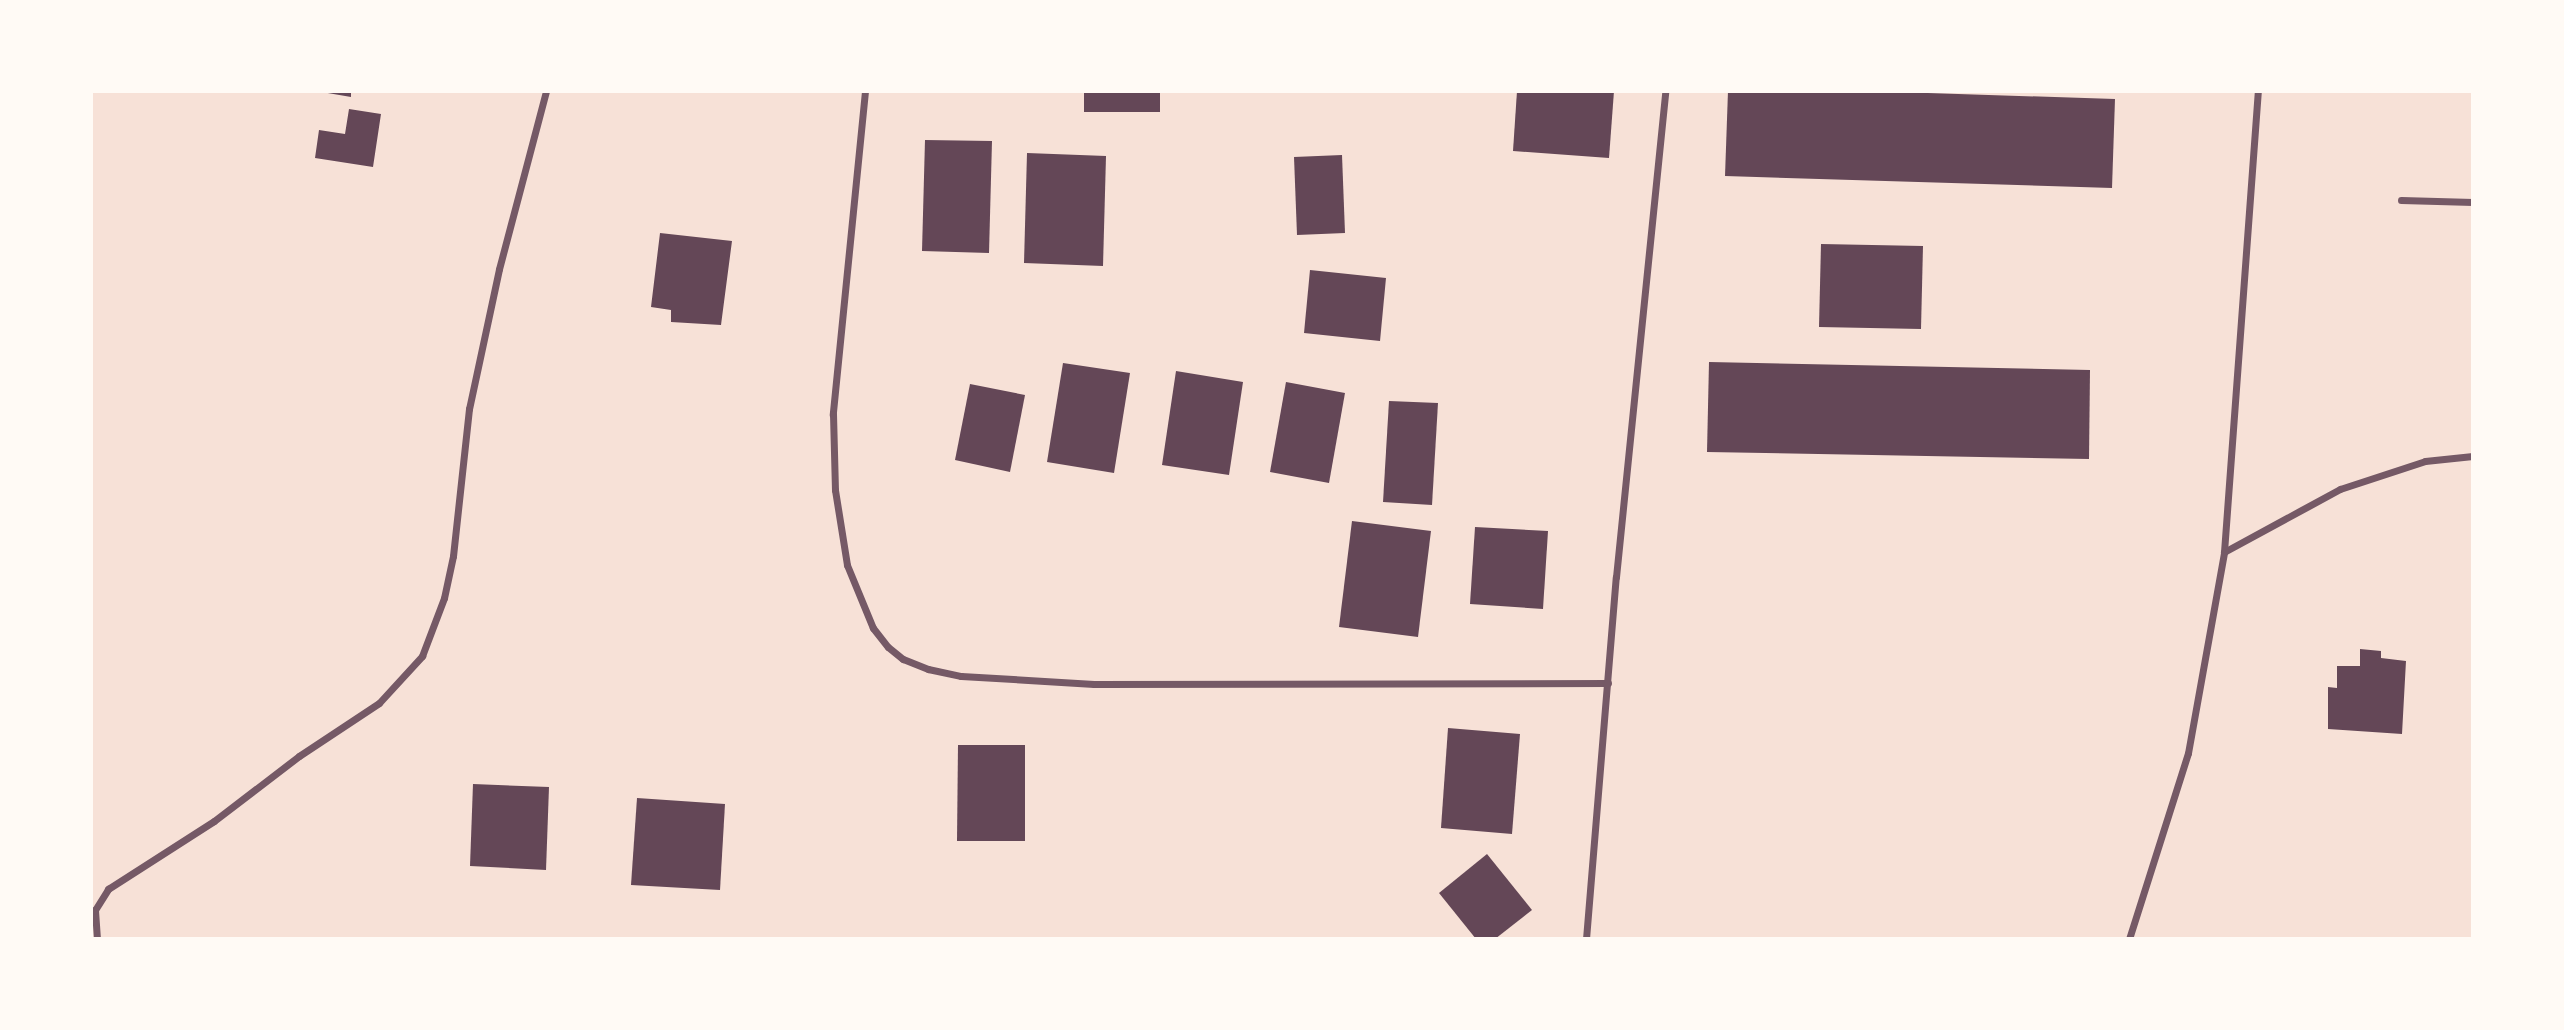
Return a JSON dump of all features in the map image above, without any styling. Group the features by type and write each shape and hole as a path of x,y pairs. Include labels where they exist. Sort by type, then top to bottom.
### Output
{"street":[{"path":"97,939 95,910 108,889 214,821 299,757 379,703 422,656 448,577 469,409 499,269 545,91"},
{"path":"865,91 833,414 835,490 847,565 873,628 888,647 904,659 928,669 961,676 1094,684 1608,683"},
{"path":"1586,939 1665,91"},
{"path":"2129,939 2188,753 2224,552 2258,91"},
{"path":"2401,201 2473,202"},
{"path":"2224,552 2340,489 2425,461 2473,456"}],"building":[{"path":"316,91 351,91 351,97"},
{"path":"1084,91 1160,91 1160,112 1084,112"},
{"path":"1517,91 1614,91 1609,158 1513,151"},
{"path":"1728,91 1867,91 2115,99 2112,188 1725,176"},
{"path":"349,109 381,114 373,167 315,158 319,130 345,134"},
{"path":"925,140 992,141 989,253 922,251"},
{"path":"1027,153 1106,156 1103,266 1024,263"},
{"path":"1342,155 1345,233 1297,235 1294,157"},
{"path":"660,233 732,241 721,325 671,322 671,310 651,307"},
{"path":"1821,244 1923,246 1921,329 1819,327"},
{"path":"1310,270 1386,278 1380,341 1304,333"},
{"path":"1709,362 2090,370 2089,459 1707,452"},
{"path":"1063,363 1130,373 1114,473 1047,462"},
{"path":"1176,371 1243,382 1229,475 1162,465"},
{"path":"1286,382 1345,393 1329,483 1270,472"},
{"path":"970,384 1025,395 1010,472 955,460"},
{"path":"1389,401 1438,403 1432,505 1383,502"},
{"path":"1352,521 1431,531 1418,637 1339,627"},
{"path":"1475,527 1548,531 1543,609 1470,604"},
{"path":"2360,649 2381,651 2381,658 2406,661 2402,734 2328,729 2328,687 2337,688 2337,666 2360,666"},
{"path":"1448,728 1520,734 1512,834 1441,828"},
{"path":"958,745 1025,745 1025,841 957,841"},
{"path":"473,784 549,787 546,870 470,866"},
{"path":"637,798 725,804 720,890 631,885"},
{"path":"1487,854 1532,910 1495,939 1476,939 1439,893"}]}
